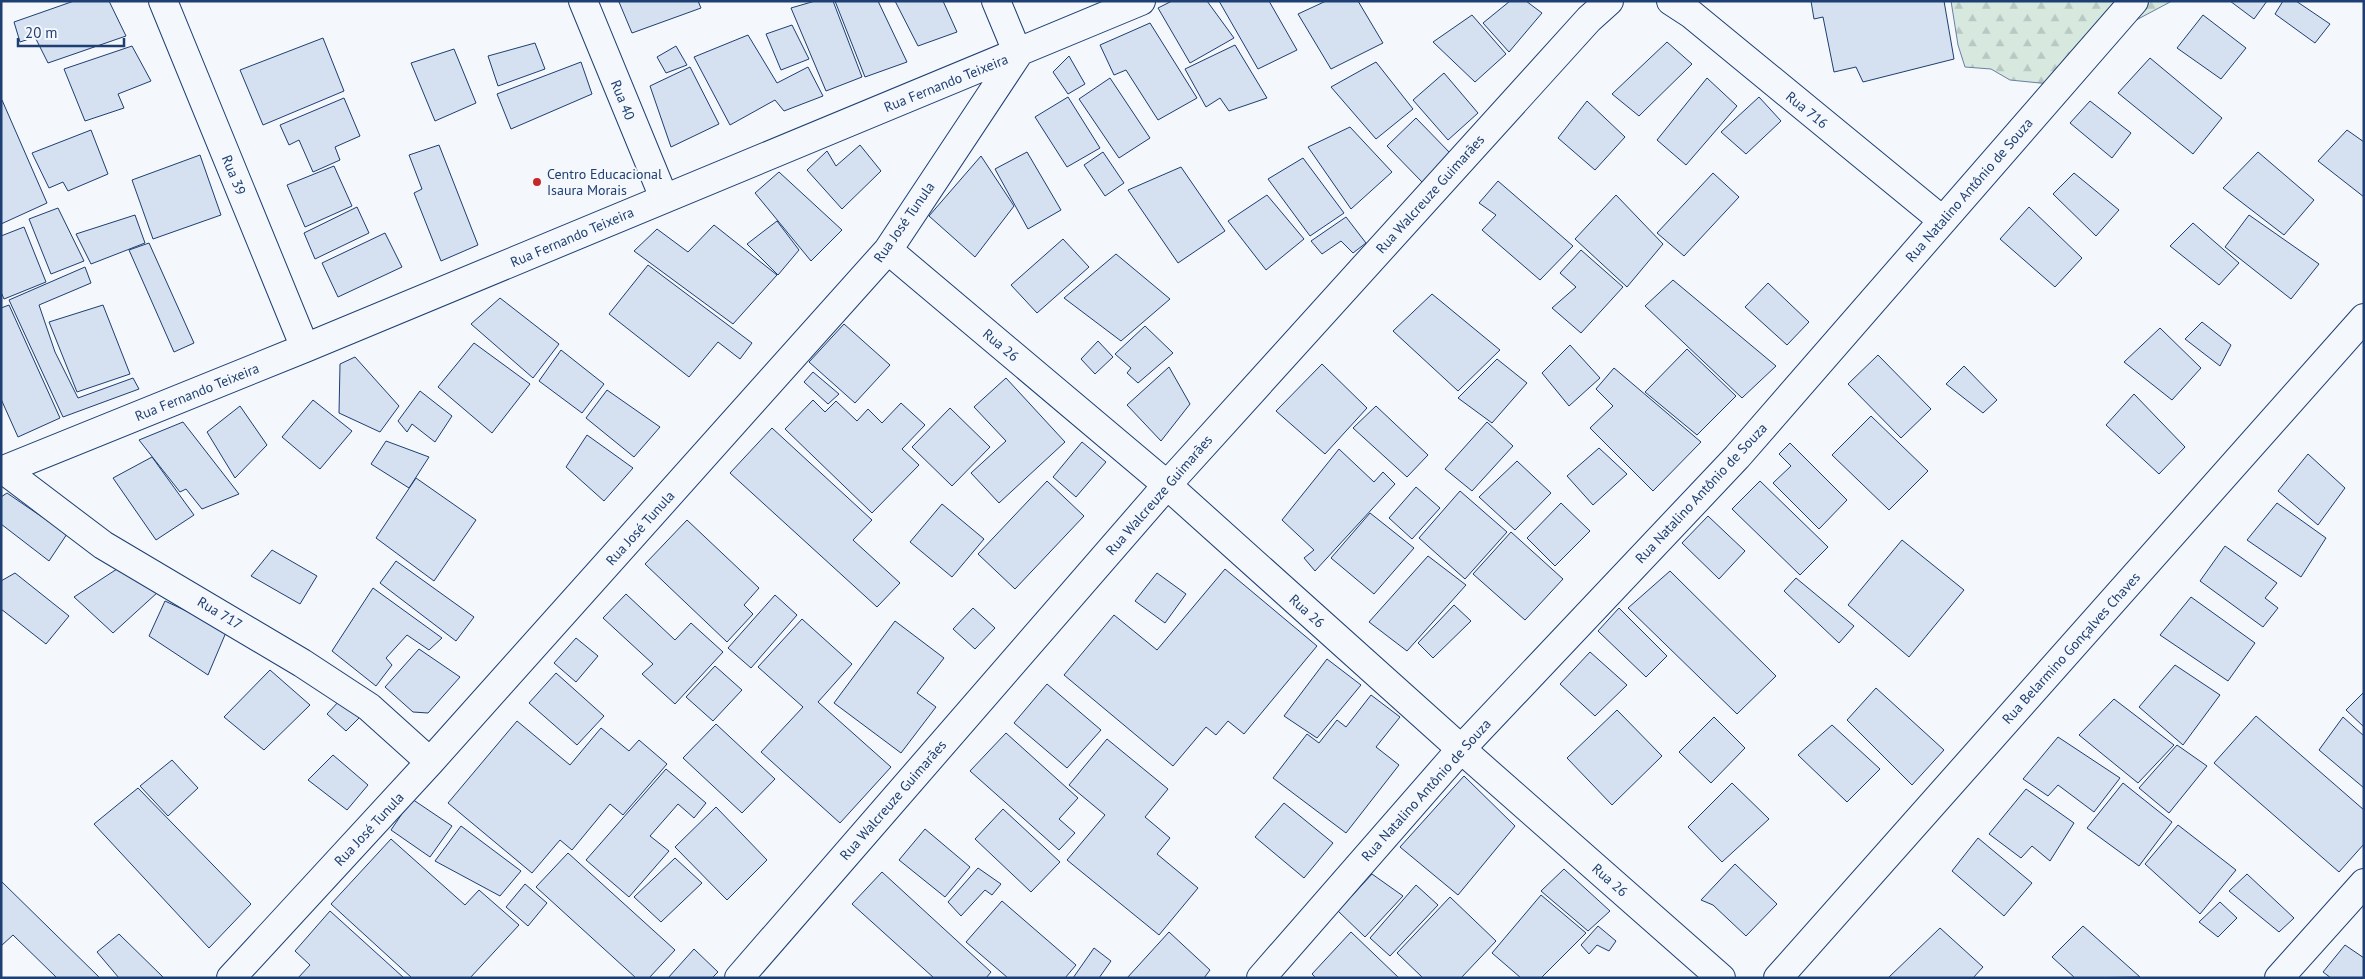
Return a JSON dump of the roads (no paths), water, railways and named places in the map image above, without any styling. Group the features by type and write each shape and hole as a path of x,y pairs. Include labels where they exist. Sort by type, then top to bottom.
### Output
{"street":[{"name":"Rua 39","path":"163,1 305,348"},
{"name":"Rua 40","path":"583,1 664,198"},
{"path":"996,1 1018,54"},
{"name":"Rua Fernando Teixeira","path":"3,471 1018,54 1142,1"},
{"name":"Rua Walcreuze Guimarães","path":"739,978 1167,485 1589,19 1609,1"},
{"name":"Rua 716","path":"1671,1 1691,14 1942,220"},
{"name":"Rua Natalino Antônio de Souza","path":"1260,978 1461,749 1736,456 2134,1"},
{"name":"Rua José Tunula","path":"231,978 430,762 888,250 1018,54"},
{"name":"Rua 26","path":"888,250 1167,485 1461,749 1721,978"},
{"name":"Rua Belarmino Gonçalves Chaves","path":"1778,978 2364,318"},
{"name":"Rua 717","path":"3,471 103,545 302,663 368,707 430,762"},
{"path":"2278,978 2364,883"}],"place":[{"name":"Centro Educacional Isaura Morais","path":"537,182"}]}
